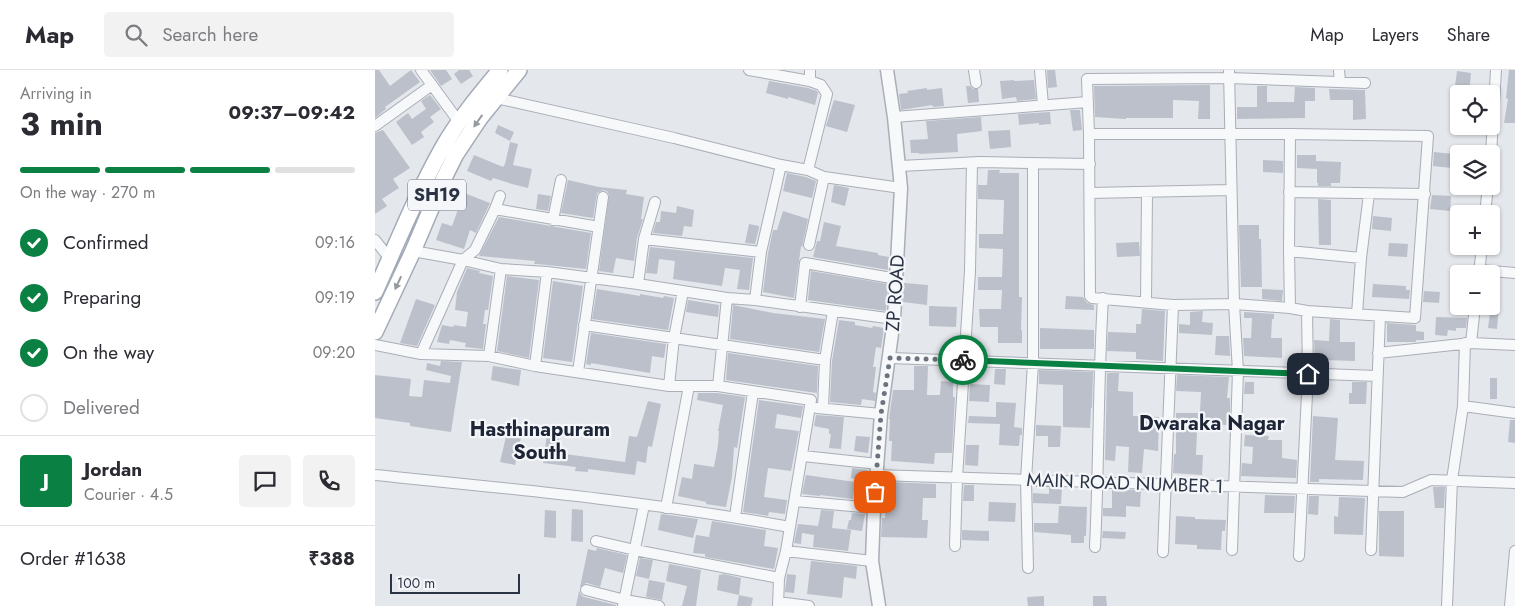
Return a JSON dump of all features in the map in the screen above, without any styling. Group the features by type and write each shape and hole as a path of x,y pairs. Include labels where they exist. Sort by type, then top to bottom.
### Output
{"main road":[{"name":"SH19","path":"375,292 425,180 444,145 459,122 500,70"},
{"name":"SH19","path":"375,332 456,154 479,118 519,70"}],"street":[{"path":"421,70 459,122"},
{"path":"749,70 810,81 821,85 827,94 808,170"},
{"path":"810,70 810,81"},
{"name":"ZP ROAD","path":"879,606 872,561 874,508 881,414 894,319 901,188 900,166 887,70"},
{"path":"974,70 976,83"},
{"path":"1040,70 1043,105"},
{"path":"1339,70 1339,82"},
{"path":"1492,145 1496,70"},
{"path":"1229,74 1234,304 1238,371 1232,550"},
{"path":"1089,134 1428,136 1415,318 1234,304 1173,305 1092,298 1089,294 1090,164 1087,75 1280,75 1365,83"},
{"path":"375,126 431,85"},
{"path":"496,98 808,170 824,177 901,188"},
{"path":"894,117 1087,102"},
{"path":"1289,134 1290,308"},
{"path":"900,166 980,162 1090,164"},
{"path":"955,546 957,478 970,271 972,163"},
{"path":"1029,568 1026,480 1033,363 1033,164"},
{"path":"755,300 761,252 781,165"},
{"path":"809,245 824,177"},
{"path":"553,220 561,180"},
{"path":"1089,192 1231,190"},
{"path":"1146,302 1147,192"},
{"path":"1289,192 1425,194"},
{"path":"1357,314 1361,258 1369,194"},
{"path":"421,354 463,260 475,250 500,196"},
{"path":"578,372 603,197"},
{"path":"638,284 644,239 655,202"},
{"path":"495,209 599,227"},
{"path":"644,239 761,252"},
{"path":"376,242 390,259"},
{"path":"413,251 501,269 547,272 727,298 755,300 894,319"},
{"path":"1289,251 1361,258"},
{"path":"800,307 805,263 897,279"},
{"path":"489,356 501,269"},
{"path":"535,366 547,272"},
{"path":"1500,272 1515,272"},
{"path":"669,386 674,338 683,291"},
{"path":"718,386 727,298"},
{"path":"1095,547 1098,482 1099,366 1103,298"},
{"path":"1163,552 1173,305"},
{"path":"823,408 825,360 833,311"},
{"path":"1299,556 1308,374 1307,311"},
{"path":"1447,606 1452,480 1463,406 1468,343 1473,315"},
{"path":"1371,550 1380,316"},
{"path":"584,325 825,360"},
{"path":"1378,353 1468,343 1515,345"},
{"path":"375,345 421,354 489,356 535,366 669,386 718,386 811,400 787,550 779,578 778,604 809,606"},
{"path":"890,358 1377,376"},
{"path":"666,508 689,386"},
{"path":"735,517 753,392"},
{"path":"1463,406 1515,413"},
{"path":"810,408 881,414"},
{"name":"MAIN ROAD NUMBER 1","path":"803,456 877,469 957,478 1403,492 1431,480 1515,483"},
{"path":"375,475 536,491 735,517 790,528"},
{"path":"795,501 874,508"},
{"path":"624,603 644,505"},
{"path":"596,541 779,578"},
{"path":"787,550 872,561"},
{"path":"1510,606 1515,552"},
{"path":"586,590 624,603 659,606"}],"building":[{"path":"375,70 379,70 390,86 411,70 420,82 385,107 386,109 375,118"},
{"path":"430,70 446,70 452,79 441,86"},
{"path":"459,70 469,70 473,76 461,84 454,74"},
{"path":"1047,70 1055,70 1057,87 1048,88"},
{"path":"1509,70 1515,70 1515,123 1504,123 1508,99 1506,98"},
{"path":"1457,71 1471,73 1470,85 1455,85"},
{"path":"1034,80 1036,99 1017,101 1016,97 1002,99 1000,81"},
{"path":"769,81 817,91 815,105 766,93"},
{"path":"1210,85 1210,119 1198,119 1199,101 1173,100 1173,118 1126,119 1095,117 1094,86"},
{"path":"966,86 978,89 979,102 968,103"},
{"path":"1257,86 1267,86 1267,102 1294,102 1295,87 1315,88 1315,101 1305,101 1305,118 1237,119 1237,107 1257,107"},
{"path":"927,88 927,90 942,88 944,106 933,107 932,105 901,110 899,94"},
{"path":"1329,89 1365,90 1366,119 1353,120 1353,100 1330,100"},
{"path":"430,95 441,109 430,117 434,122 421,132 424,137 412,145 396,122 408,113 412,119 426,109 421,101"},
{"path":"834,100 855,105 847,132 826,126"},
{"path":"1070,110 1080,110 1082,130 1073,131"},
{"path":"1050,112 1051,124 1019,125 1018,114"},
{"path":"981,117 982,131 957,134 958,152 911,153 910,140 928,139 926,121"},
{"path":"498,125 514,132 510,141 495,133"},
{"path":"383,130 410,168 393,179 399,188 382,199 387,206 375,214 375,133"},
{"path":"1010,130 1011,147 990,149 988,131"},
{"path":"510,142 518,144 513,165 532,169 528,188 493,178 491,181 467,171 474,155 503,167"},
{"path":"1434,152 1450,154 1450,168 1433,166"},
{"path":"1297,155 1316,155 1316,161 1341,162 1340,183 1331,183 1331,186 1318,186 1317,169 1297,168"},
{"path":"1263,160 1283,161 1283,173 1263,172"},
{"path":"988,170 1000,170 999,173 1019,173 1019,297 1022,297 1022,343 998,343 998,327 980,327 979,309 1001,309 1002,290 978,290 978,277 1002,277 1003,249 979,248 979,234 1003,234 1004,200 978,199 978,185 987,185"},
{"path":"787,173 816,181 812,198 783,191"},
{"path":"568,180 599,187 627,190 626,194 644,197 641,219 643,219 637,238 634,261 616,258 613,273 599,271 609,195 607,191 603,190 597,193 593,218 561,213"},
{"path":"834,185 849,188 845,206 831,202"},
{"path":"464,193 490,203 476,233 470,230 464,249 436,240 442,223 452,226"},
{"path":"538,194 551,196 548,211 536,209"},
{"path":"1432,195 1451,196 1450,211 1430,209"},
{"path":"1318,199 1331,200 1331,245 1319,245"},
{"path":"677,206 694,210 692,227 684,226 682,236 653,233 656,222 660,222 661,211 676,213"},
{"path":"783,211 808,219 801,246 794,298 763,292 773,230 777,230"},
{"path":"1373,216 1392,218 1391,231 1372,229"},
{"path":"499,217 591,233 586,269 534,264 535,261 479,256"},
{"path":"824,222 841,226 836,246 878,253 878,255 889,257 888,270 813,257 817,241 820,241"},
{"path":"749,224 759,226 755,244 745,243"},
{"path":"1239,225 1259,225 1262,287 1241,287"},
{"path":"1139,242 1140,256 1117,257 1116,243"},
{"path":"1389,243 1408,244 1407,257 1388,256"},
{"path":"650,247 753,258 749,290 737,289 740,270 725,268 722,286 673,279 675,261 659,259 657,274 646,273"},
{"path":"467,268 493,276 488,310 485,310 483,324 486,324 483,349 465,347 466,343 450,340 449,344 437,342 442,325 466,327 468,312 455,310 457,292"},
{"path":"811,271 888,284 886,311 808,300"},
{"path":"507,276 539,280 529,358 497,351"},
{"path":"553,281 583,286 572,362 543,358"},
{"path":"904,283 928,285 927,305 903,302"},
{"path":"1373,284 1406,286 1406,290 1410,290 1409,299 1372,297"},
{"path":"597,289 640,296 640,294 674,298 668,330 592,319"},
{"path":"1262,289 1283,290 1282,301 1262,299"},
{"path":"1424,291 1440,292 1439,303 1423,302"},
{"path":"1066,296 1083,297 1087,303 1094,305 1094,310 1065,309"},
{"path":"416,299 435,305 417,346 400,343"},
{"path":"688,300 719,305 718,317 686,312"},
{"path":"733,305 773,313 825,319 819,352 730,339"},
{"path":"929,306 957,307 956,327 929,326"},
{"path":"1142,309 1165,311 1163,361 1136,359 1136,352 1107,351 1108,332 1136,333 1136,324 1141,324"},
{"path":"1203,311 1202,322 1213,323 1212,335 1179,333 1179,324 1190,325 1190,312"},
{"path":"1244,312 1274,314 1271,338 1282,338 1282,358 1244,356 1243,338 1251,338 1252,318 1244,318"},
{"path":"1490,315 1498,315 1497,329 1488,328"},
{"path":"1436,317 1467,318 1466,328 1456,328 1456,331 1448,330 1447,336 1435,335"},
{"path":"1330,319 1340,320 1340,342 1355,342 1355,361 1315,361 1314,340 1329,341"},
{"path":"839,320 855,322 855,325 884,328 881,348 876,347 873,367 876,367 873,392 876,393 875,401 862,399 861,405 830,402 832,361"},
{"path":"1387,323 1416,325 1416,331 1424,332 1424,340 1416,340 1416,342 1387,342"},
{"path":"1040,328 1094,330 1094,349 1040,349"},
{"path":"591,333 666,344 664,358 652,356 650,373 591,363 591,365 586,364"},
{"path":"1216,336 1229,336 1230,356 1215,355"},
{"path":"728,353 818,366 817,393 726,380"},
{"path":"441,361 462,362 451,432 410,426 410,423 375,418 375,375 411,379 409,396 422,397 424,380 450,383 451,376 426,370 427,363 440,366"},
{"path":"493,366 521,370 519,386 491,380"},
{"path":"914,366 928,366 927,395 940,395 941,381 953,382 953,397 955,397 952,453 935,453 934,464 891,461 892,441 889,441 889,419 893,390 914,390"},
{"path":"995,369 1006,369 1005,385 994,384"},
{"path":"1039,370 1093,372 1090,428 1063,427 1063,385 1039,384"},
{"path":"1107,373 1119,373 1118,391 1133,392 1133,416 1159,417 1158,451 1144,449 1142,473 1128,472 1129,447 1116,446 1115,461 1105,460"},
{"path":"1177,375 1229,377 1227,398 1230,398 1230,413 1228,413 1227,425 1199,424 1196,455 1203,455 1202,475 1173,473 1174,454 1176,454 1176,413 1200,413 1201,392 1176,391"},
{"path":"1490,378 1497,378 1497,399 1490,399"},
{"path":"1245,382 1254,382 1254,394 1244,394"},
{"path":"1352,382 1367,382 1366,404 1349,404"},
{"path":"970,384 990,385 989,402 969,401"},
{"path":"698,393 717,393 745,397 737,448 734,447 732,477 726,507 706,504 706,502 678,496 682,477 692,479 694,464 714,467 723,405 697,400"},
{"path":"759,400 803,406 801,418 777,414 775,428 799,431 791,471 768,468 764,497 787,500 785,514 769,512 768,516 743,512"},
{"path":"648,401 661,404 652,447 648,446 646,463 637,461 635,475 588,469 588,472 575,471 576,467 543,463 548,427 560,429 557,453 625,462 629,436 637,437"},
{"path":"996,402 1016,403 1014,427 1022,428 1019,446 999,445 1000,424 968,423 969,416 996,417"},
{"path":"816,415 844,417 841,449 829,448 831,434 829,434 829,429 814,426"},
{"path":"1313,416 1338,418 1335,460 1364,461 1363,480 1319,479 1319,482 1310,482"},
{"path":"1510,420 1515,420 1515,443 1508,442"},
{"path":"509,424 523,428 515,465 500,462"},
{"path":"1036,425 1061,426 1060,447 1048,447 1048,436 1036,436"},
{"path":"1245,435 1269,436 1268,440 1282,440 1282,458 1297,460 1296,478 1241,476 1242,463 1252,464 1253,447 1244,446"},
{"path":"856,436 870,437 868,453 854,451"},
{"path":"966,445 979,445 978,466 965,465"},
{"path":"852,468 868,470 867,481 851,478"},
{"path":"806,475 855,482 853,499 802,494"},
{"path":"887,482 936,484 936,498 923,498 922,520 928,520 927,538 881,537 882,518 885,518"},
{"path":"964,485 974,485 974,501 963,501"},
{"path":"1049,487 1062,488 1061,504 1033,503 1033,493 1049,494"},
{"path":"1433,487 1445,487 1444,508 1435,508"},
{"path":"1112,490 1141,490 1140,507 1126,506 1126,517 1103,516 1103,508 1112,508"},
{"path":"1265,495 1295,496 1294,513 1264,513"},
{"path":"1309,496 1319,496 1318,515 1308,514"},
{"path":"1339,497 1365,498 1363,535 1334,534 1334,516 1338,517"},
{"path":"989,502 1016,503 1015,522 988,521"},
{"path":"1059,506 1087,507 1084,543 1071,543 1071,535 1034,532 1034,523 1058,523"},
{"path":"572,509 583,510 583,542 571,541"},
{"path":"545,510 556,511 556,538 544,537"},
{"path":"821,510 834,511 832,528 851,530 848,551 813,547 814,535 802,533 801,544 794,543 798,524 818,526"},
{"path":"1379,511 1404,511 1404,557 1379,556"},
{"path":"852,513 865,514 862,531 847,529"},
{"path":"661,514 698,519 693,538 658,530"},
{"path":"1176,516 1226,520 1225,531 1222,531 1221,550 1197,549 1197,545 1175,544"},
{"path":"712,521 766,530 764,546 778,548 774,569 705,557 705,554 693,553 696,535 709,537"},
{"path":"962,530 989,531 989,541 962,540"},
{"path":"1103,531 1126,532 1125,539 1102,538"},
{"path":"597,548 627,555 623,573 605,568 600,587 587,583 580,587 588,549 596,551"},
{"path":"640,558 653,560 649,579 636,576"},
{"path":"811,561 857,566 856,579 844,577 842,598 807,594"},
{"path":"669,564 701,570 696,606 682,606 687,586 666,581"},
{"path":"724,574 741,578 739,595 717,590 719,575"},
{"path":"787,574 796,575 794,593 785,592"},
{"path":"649,580 665,583 662,600 646,597"},
{"path":"579,591 584,597 616,606 576,606"},
{"path":"739,595 753,598 751,606 737,606"},
{"path":"1044,596 1044,606 1028,606 1027,597"},
{"path":"1093,596 1106,596 1107,606 1093,606"}],"way so far":[{"path":"875,492 881,414 890,358 963,360"}],"district":[{"name":"Dwaraka Nagar","path":"1212,423"},
{"name":"Hasthinapuram South","path":"540,440"}],"route":[{"path":"963,360 1308,374"}]}
